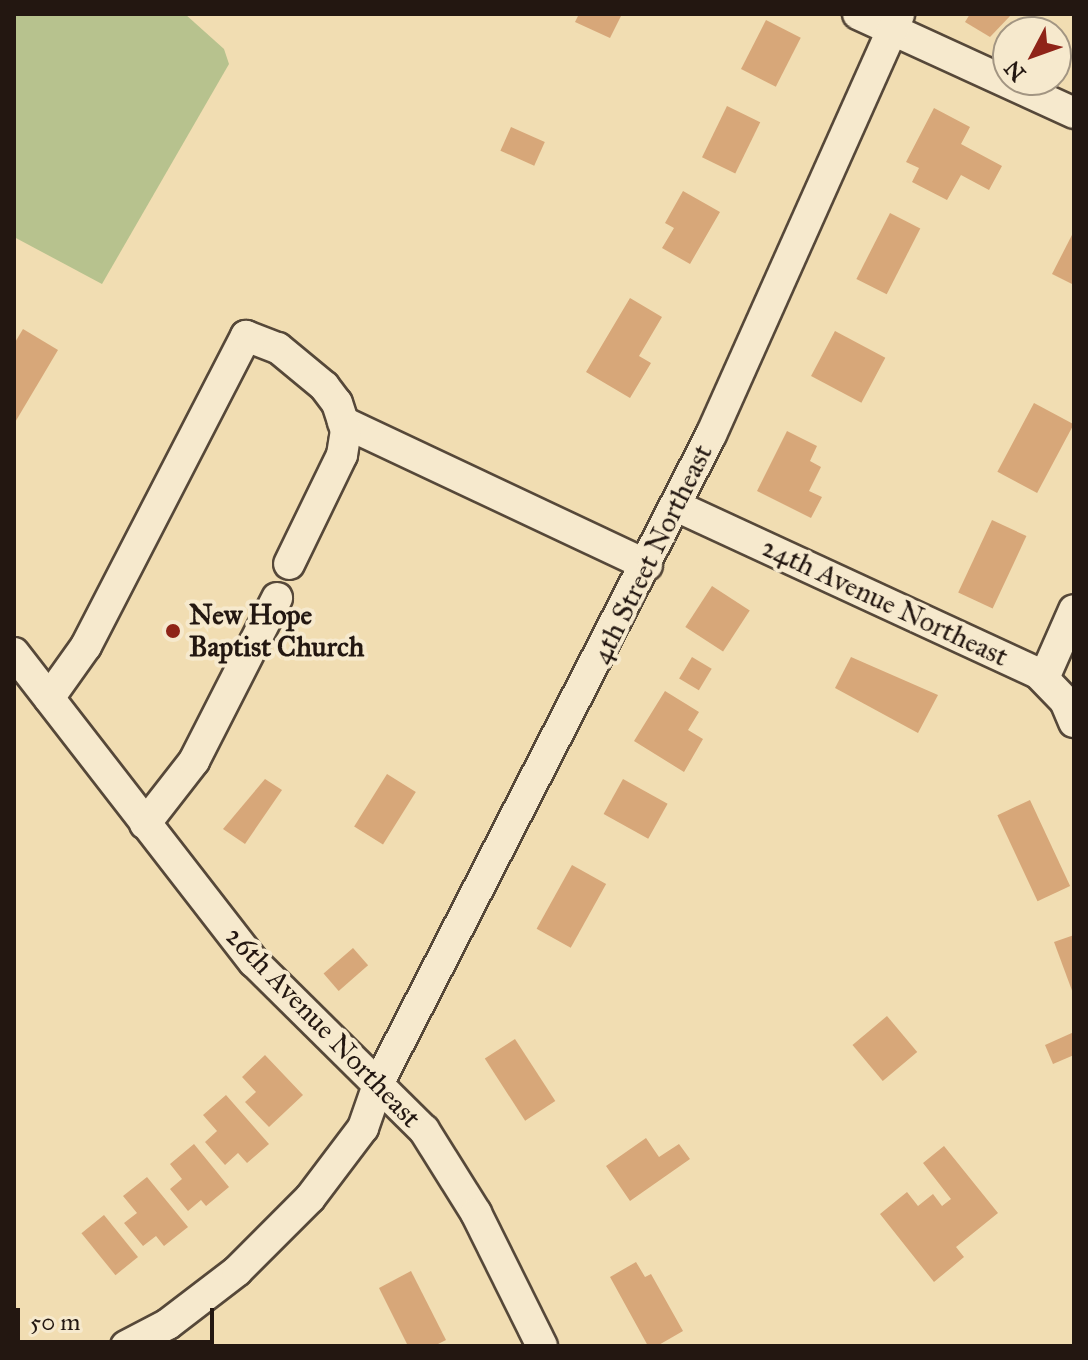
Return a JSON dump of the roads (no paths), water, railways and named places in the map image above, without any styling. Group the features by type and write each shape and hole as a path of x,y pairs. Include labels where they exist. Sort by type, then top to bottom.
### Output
{"street":[{"path":"858,14 896,22 1074,113"},
{"name":"4th Street Northeast","path":"126,1346 168,1324 237,1271 310,1198 363,1128 379,1082 676,506 896,22"},
{"path":"49,698 86,646 246,336 296,361 337,403 343,422 342,455 289,564"},
{"path":"343,422 647,565"},
{"name":"24th Avenue Northeast","path":"676,506 1044,678"},
{"path":"145,824 194,761 277,598"},
{"path":"1074,610 1044,678 1074,722"},
{"name":"26th Avenue Northeast","path":"14,653 254,962 379,1082 424,1130 451,1170 542,1346"}],"place":[{"name":"New Hope Baptist Church","path":"173,631"}]}
